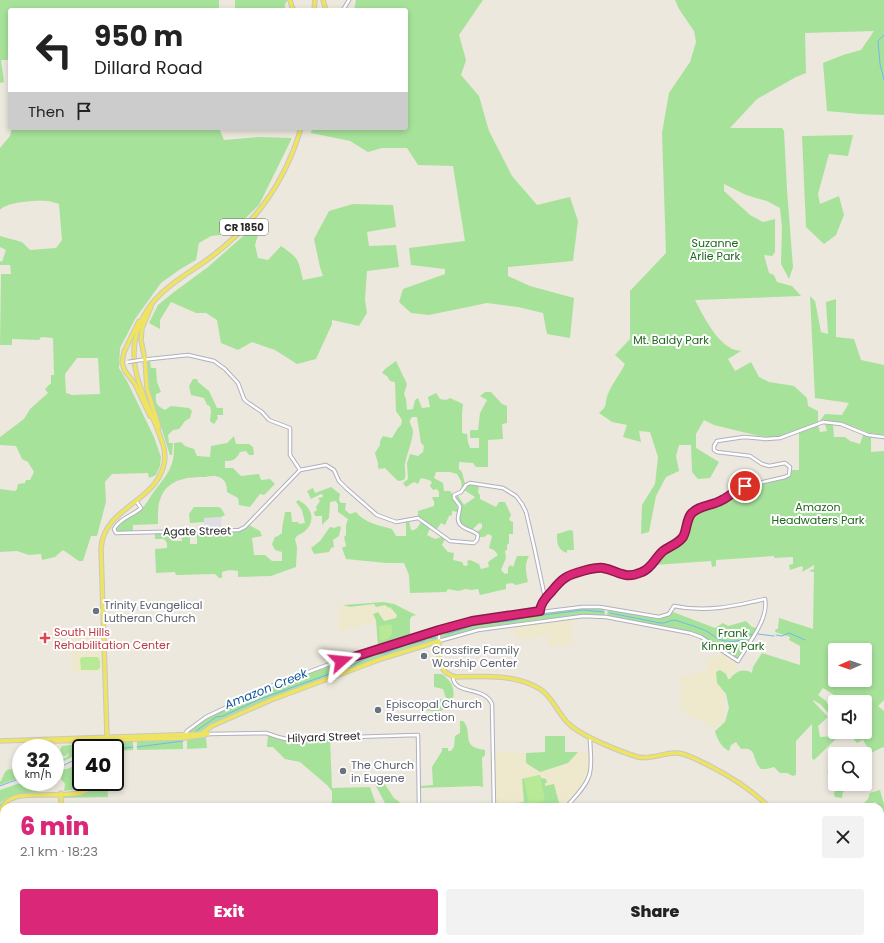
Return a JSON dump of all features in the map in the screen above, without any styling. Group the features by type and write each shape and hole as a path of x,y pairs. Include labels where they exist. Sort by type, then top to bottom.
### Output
{"main road":[{"name":"CR 1850","path":"160,436 140,387 135,367 133,354 134,342 140,324 155,299 171,284 222,248 252,219 274,190 285,171 300,130"},
{"path":"107,739 101,544 105,532 111,522 150,488 161,473 165,458 163,442 147,389 141,344 141,332 155,299"},
{"path":"146,312 136,327 124,352 122,363 125,371 135,384 163,442"},
{"path":"201,734 234,716 271,700 381,659 439,641 438,658 440,666 447,674 453,676 500,677 533,686 541,690 549,697 569,724 578,732 638,757 648,758 675,753 693,757 734,779 765,803"},
{"path":"208,729 208,734"},
{"name":"Hilyard Street","path":"184,736 208,734"},
{"name":"Hilyard Street","path":"107,739 202,736 208,734"},
{"name":"Hilyard Street","path":"0,741 72,740"},
{"path":"70,793 78,791"},
{"path":"6,803 10,799 17,796 78,793 86,791"},
{"path":"61,793 61,803"}],"street":[{"path":"122,363 191,355 214,361 225,369 238,383 245,401 262,412 269,420 290,429 290,456 300,470 328,466 334,470 341,484 376,515 396,522 418,518 453,542 474,543 478,539 476,532 463,527 460,524 458,520 460,506 454,498 454,494 461,492 466,485 470,483 504,489 516,496 525,509 544,593 547,596"},
{"path":"540,611 541,606 547,596 566,577 591,569 604,568 623,575 633,575 643,572 652,565 663,551 674,545 682,537 685,533 689,518 698,509 721,501 741,487 785,478 789,475 790,466 785,463 769,466 762,464 750,456 717,452 714,450 714,446 717,441 744,437 766,439 780,438 816,424 826,422 841,424 868,435 884,437"},
{"name":"Agate Street","path":"136,501 141,508 124,518 114,529 116,532 239,530 245,527 300,470"},
{"path":"184,736 187,730 206,717 271,686 327,665 439,630 486,619 540,611 582,607 594,607 659,617 669,614 674,606 698,609 722,608 765,599 766,606 760,626 738,661 701,637 690,633 593,616 579,616 484,629 439,641 439,630"},
{"path":"453,676 454,683 459,687 484,694 492,704 494,803"},
{"name":"Hilyard Street","path":"208,734 266,733 278,738 286,739 418,735 419,803"},
{"path":"569,803 590,776 590,738"}],"shaded area":[{"path":"221,517 222,529 204,529 204,518"},
{"path":"384,604 390,607 397,615 397,618 339,631 338,607 343,605 356,607"},
{"path":"572,619 573,645 549,646 548,636 516,639 514,626"},
{"path":"101,628 102,671 72,672 70,629"},
{"path":"722,653 739,663 724,688 725,721 712,729 681,710 680,679 682,679 682,676 706,672 706,658 717,657"},
{"path":"494,752 526,753 526,763 568,763 578,752 589,752 589,774 586,782 568,803 495,803"}],"green space":[{"path":"0,0 219,0 219,8 8,8 8,60 1,60 4,82 0,83"},
{"path":"235,0 288,0 285,4 285,8 235,8"},
{"path":"356,0 483,0 459,35 466,60 461,75 479,96 489,131 512,176 537,205 570,197 578,221 573,261 508,267 508,276 530,286 574,298 570,338 547,334 543,313 518,307 487,303 429,315 411,313 399,302 403,289 445,274 445,269 411,265 409,248 465,241 453,166 418,165 407,148 382,148 368,152 350,141 311,133 312,130 408,130 408,8 354,8"},
{"path":"675,0 884,0 884,115 827,111 823,63 861,50 874,31 805,33 806,73 757,99 730,128 782,128 784,131 793,267 789,279 781,264 782,228 780,208 767,201 746,195 724,184 724,191 750,215 763,222 775,219 775,252 772,256 764,255 769,273 774,275 777,282 792,286 801,296 695,300 709,326 718,338 730,348 741,351 728,359 735,371 751,362 759,377 769,382 794,386 807,398 808,406 818,411 818,422 790,434 776,438 759,436 714,425 704,420 696,434 696,448 719,462 710,478 698,479 692,472 691,445 679,445 676,456 679,471 666,477 656,496 649,532 641,534 642,505 655,484 658,457 650,432 639,431 641,442 623,437 627,425 612,422 599,413 605,406 610,390 625,364 615,355 630,339 630,291 666,253 662,133 669,93 690,62 696,42 694,31 679,9"},
{"path":"12,130 220,130 224,140 258,137 292,138 259,205 229,234 211,236 199,243 196,260 161,283 135,319 120,348 119,368 127,381 154,437 161,457 160,466 156,475 149,478 148,473 112,474 105,482 106,502 97,536 91,536 83,561 79,561 63,550 55,557 42,560 41,554 29,555 17,551 0,552 0,489 15,491 18,484 25,483 26,480 30,480 34,472 28,462 22,459 16,446 0,445 0,437 24,419 30,409 48,393 45,389 51,383 51,375 54,375 53,338 41,337 39,340 12,339 12,345 0,345 1,274 11,274 10,265 0,265 0,261 2,262 6,250 0,247 0,236 22,242 30,250 56,248 62,240 59,204 48,201 29,201 8,205 0,210 0,148 10,136","holes":["77,358 98,358 100,394 72,395 66,393 65,374"]},
{"path":"853,135 848,156 829,154 818,194 820,204 839,196 844,215 836,235 824,244 806,227 802,136"},
{"path":"353,204 393,205 396,227 367,232 369,246 396,245 399,267 367,271 365,300 367,313 359,326 332,320 332,324 316,359 297,364 275,350 252,342 238,350 221,343 217,320 206,313 196,313 171,302 160,320 160,329 149,323 158,305 208,267 259,222 260,228 255,245 258,258 268,260 281,246 295,257 299,263 303,280 323,276 314,239 329,211"},
{"path":"810,296 815,301 821,332 828,334 826,302 836,299 836,337 854,339 861,360 884,365 884,435 870,433 840,422 820,421 825,414 842,415 849,403 815,398"},
{"path":"150,361 151,368 156,368 157,382 161,392 156,394 156,402 158,406 165,410 171,406 189,408 192,411 190,418 185,421 179,429 173,430 168,435 169,443 173,443 172,455 170,455 149,390 146,363"},
{"path":"396,361 407,384 404,394 407,410 413,409 415,400 418,398 422,408 430,407 428,397 436,393 440,399 446,400 450,398 463,404 462,433 467,434 470,448 479,448 479,438 470,438 470,430 478,430 480,413 487,400 480,396 485,392 491,392 502,404 507,406 507,423 502,424 503,439 488,440 488,467 476,467 473,463 459,462 459,469 462,472 465,484 462,489 461,481 457,474 450,472 436,472 434,478 443,483 444,491 450,491 456,501 458,510 458,512 452,511 452,515 449,516 445,525 441,523 437,529 418,517 418,511 434,506 434,501 432,498 439,497 439,492 437,489 433,490 430,486 432,482 421,478 418,484 414,482 406,487 403,483 408,479 407,463 410,454 418,456 423,452 424,446 421,443 417,417 412,417 410,420 413,432 405,464 404,480 398,481 385,468 379,469 378,467 375,453 380,445 380,441 383,436 392,438 401,425 402,420 396,411 395,382 390,381 387,376 382,373"},
{"path":"193,379 197,379 198,382 209,391 217,408 223,408 223,415 217,415 218,418 214,424 210,421 210,406 207,405 204,398 191,395 189,386"},
{"name":"Amazon Headwaters Park","path":"825,424 833,425 834,437 845,437 850,441 860,444 863,435 871,437 871,452 884,451 884,700 878,706 884,711 884,748 883,747 872,752 872,747 867,747 863,740 857,743 853,739 872,739 872,695 834,695 823,688 818,695 826,701 828,705 828,713 820,704 813,700 828,717 818,726 820,737 828,736 828,739 836,739 814,760 812,758 812,724 796,741 796,775 793,776 787,773 780,773 774,767 761,769 750,750 741,749 736,742 731,745 729,751 726,750 718,740 715,731 725,722 729,708 726,694 717,683 716,672 720,670 726,674 728,679 740,671 749,671 752,673 753,667 762,653 800,665 800,646 789,640 790,637 775,632 776,629 778,629 779,618 813,629 814,572 809,571 814,569 814,565 802,572 802,566 790,570 789,565 793,564 793,557 774,558 774,556 716,560 716,566 712,567 711,561 654,565 664,552 677,545 684,538 690,520 697,511 720,503 738,489 787,478 792,470 799,470 799,433 818,425 820,432 827,431"},
{"path":"234,436 236,444 249,444 253,447 254,455 249,455 246,451 240,452 234,460 225,461 225,468 233,468 241,476 259,474 261,480 270,479 275,484 264,495 260,494 250,507 239,505 238,498 227,492 225,482 219,477 187,478 171,484 163,493 159,504 158,524 133,525 133,531 117,532 116,528 118,525 143,508 166,475 173,459 174,443 181,442 185,446 194,449 197,456 210,457 211,446 227,443"},
{"path":"469,484 479,486 478,493 480,495 480,499 496,507 499,502 505,502 511,515 509,520 513,522 513,534 509,534 509,543 507,545 507,550 505,551 506,558 501,570 505,574 508,573 508,568 510,565 513,567 517,556 529,556 526,566 528,582 516,585 512,583 506,584 506,589 480,595 478,589 458,591 448,589 446,592 410,593 409,575 404,563 386,563 346,559 342,548 346,546 344,537 346,535 346,525 348,519 338,512 338,505 336,501 330,502 329,518 322,525 322,516 315,516 314,512 317,510 316,507 320,501 318,498 323,497 323,495 321,494 311,499 307,491 313,488 315,493 331,487 340,494 339,500 341,503 346,503 345,510 350,514 356,512 367,521 392,529 396,536 406,536 406,522 409,521 411,530 415,530 421,522 430,528 427,535 435,539 442,537 445,539 442,545 448,552 454,553 453,560 462,562 464,566 468,565 467,561 470,560 479,564 481,569 489,567 488,562 498,555 494,550 489,548 492,536 488,534 484,537 479,537 477,532 482,528 482,524 479,523 472,530 463,525 459,520 461,509 455,495 457,494 464,505 474,498 475,497 464,490"},
{"path":"298,500 309,510 311,514 311,522 309,527 295,539 297,547 296,567 271,576 238,577 238,571 232,570 222,572 222,578 219,578 215,574 176,575 175,572 156,573 155,549 167,548 167,543 164,539 155,539 155,533 174,533 175,541 182,541 181,532 190,532 190,544 197,544 197,537 194,532 240,531 244,530 249,525 260,531 262,536 252,538 254,555 265,555 272,561 282,561 282,552 275,550 272,544 275,537 282,533 285,512 291,512 292,522 298,522 299,524 305,523 302,510 296,502"},
{"path":"194,507 218,507 221,508 225,515 221,517 204,518 204,522 190,523 189,514"},
{"path":"338,526 341,527 339,536 333,540 334,547 331,548 329,552 314,554 311,548 320,541 330,527 335,528"},
{"path":"570,530 573,531 574,550 567,550 567,553 559,548 557,534"},
{"path":"383,602 394,604 416,615 412,616 410,619 410,637 378,647 376,620 373,614 378,612 384,621 396,618 397,615 390,607 389,608 385,605 376,607 374,604 350,607 343,605"},
{"path":"578,608 604,609 605,615 584,614 478,628 442,639 441,632 443,631 480,621"},
{"name":"Frank Kinney Park","path":"608,610 660,619 673,612 715,628 723,623 728,626 746,621 752,627 757,628 737,658 695,633 609,617 607,614"},
{"path":"391,624 391,636 384,640 380,640 379,626"},
{"path":"437,633 436,640 349,668 292,690 208,726 204,732 187,732 228,707 302,676"},
{"path":"82,657 98,657 100,661 100,668 97,670 81,670 80,659"},
{"path":"434,674 442,674 452,685 454,692 452,706 438,712 425,710 424,704 427,701 446,698 443,689 434,687"},
{"path":"460,721 463,721 466,725 468,738 472,746 485,750 485,755 482,758 483,787 420,788 420,786 433,785 432,767 442,751 442,748 448,748 448,751 451,751 454,747 455,736 460,733"},
{"path":"268,734 285,740 330,738 332,788 370,787 376,803 331,803 332,791 327,785 300,762 285,759 273,747 267,747"},
{"path":"545,736 565,736 565,752 578,752 568,763 540,772 526,763 526,753 545,752"},
{"path":"206,737 207,748 187,749 187,739"},
{"path":"183,739 183,749 137,750 137,740"},
{"path":"124,740 133,740 133,750 124,750"},
{"path":"72,745 72,757 64,761 64,758 69,754 68,753 64,756 64,746"},
{"path":"72,767 72,790 64,791 64,769"},
{"path":"12,769 12,780 0,785 0,781 8,770"},
{"path":"540,775 541,778 546,779 547,783 545,783 545,786 554,784 559,803 517,803 524,802 522,779"},
{"path":"540,775 545,801 529,803 524,779"},
{"path":"382,780 394,798 400,803 385,803 375,784"},
{"path":"12,786 12,791 40,791 13,796 5,803 1,803 8,796 0,803 0,790"},
{"path":"880,790 884,803 864,803 868,799 870,793"},
{"path":"82,791 108,791 108,797 64,798 64,795 77,794"},
{"path":"835,791 844,791 842,798 835,797"}],"waterway":[{"path":"884,35 878,41 880,64 884,80"},
{"name":"Amazon Creek","path":"447,634 478,624 511,621 535,615 583,610 604,612"},
{"name":"Amazon Creek","path":"610,613 660,623 676,620 701,629 725,641 744,639 752,634"},
{"name":"Amazon Creek","path":"776,635 782,636 789,633 805,640"},
{"name":"Amazon Creek","path":"758,634 774,636"},
{"name":"Amazon Creek","path":"196,731 216,717 223,716 260,699 346,668 376,654 386,653 406,645 424,641 427,638 436,638"},
{"name":"Amazon Creek","path":"137,747 183,741"},
{"name":"Amazon Creek","path":"124,748 133,747"},
{"name":"Amazon Creek","path":"64,765 72,761"},
{"name":"Amazon Creek","path":"0,786 12,781"}],"place":[{"name":"Trinity Evangelical Lutheran Church","path":"96,611"},
{"name":"South Hills Rehabilitation Center","path":"45,638"},
{"name":"Crossfire Family Worship Center","path":"424,656"},
{"name":"Episcopal Church Resurrection","path":"378,710"},
{"name":"The Church in Eugene","path":"343,771"}],"route":[{"path":"341,661 378,648 472,621 540,611 540,608 547,596 564,578 584,571 595,568 604,568 628,575 643,572 652,565 663,551 678,542 685,533 687,523 693,513 698,509 721,501 732,492 745,486"}],"park label":[{"name":"Suzanne Arlie Park","path":"715,249"},
{"name":"Mt. Baldy Park","path":"671,340"}]}
